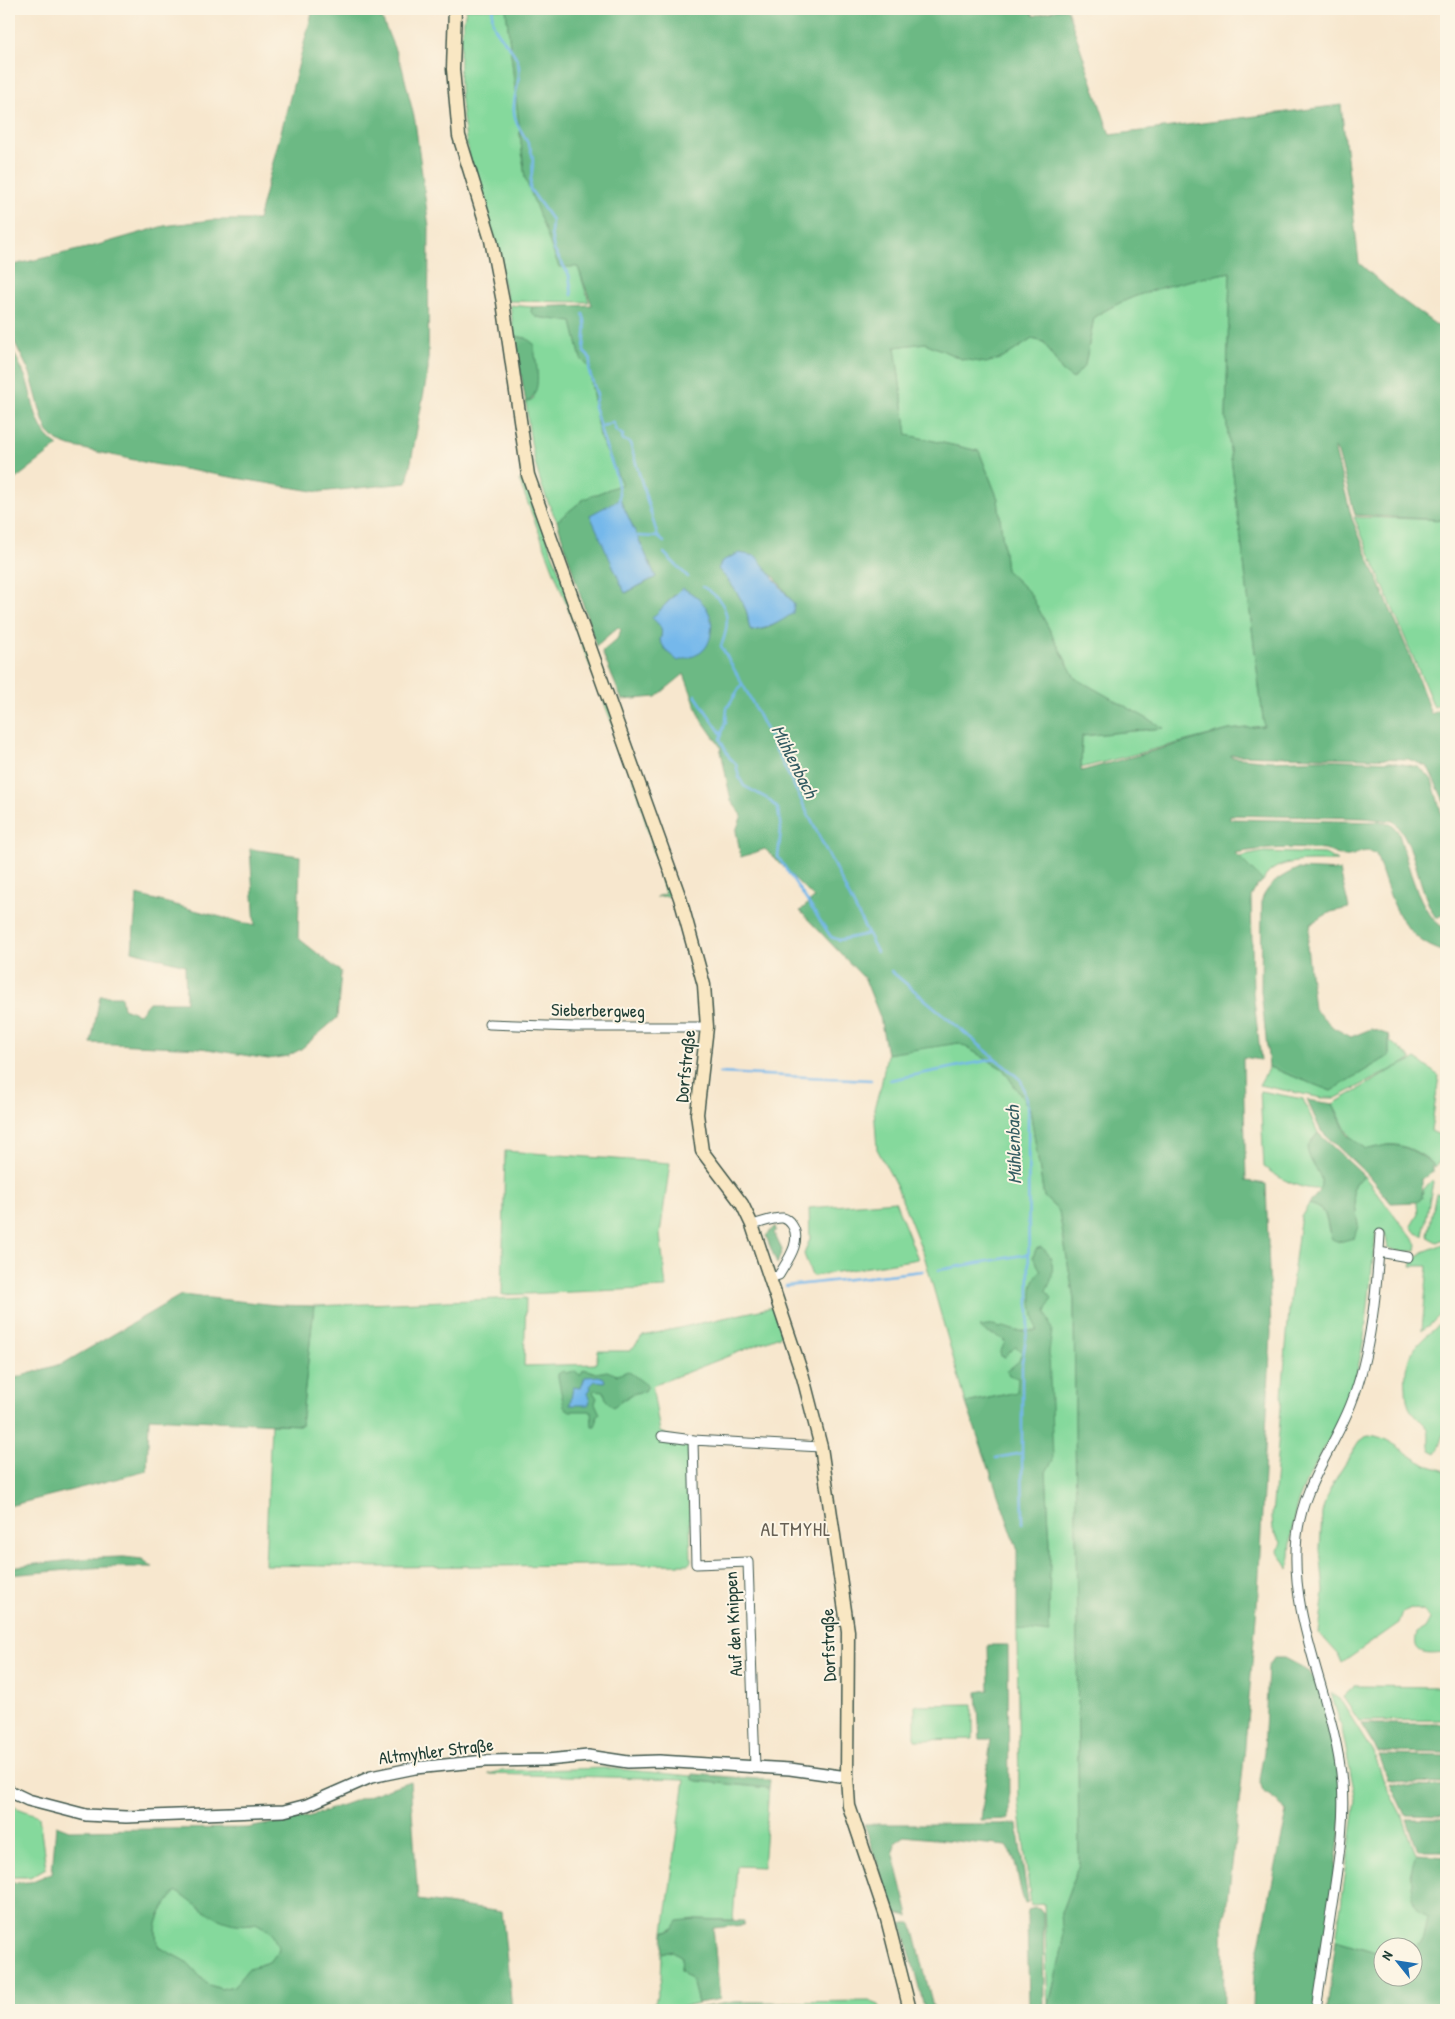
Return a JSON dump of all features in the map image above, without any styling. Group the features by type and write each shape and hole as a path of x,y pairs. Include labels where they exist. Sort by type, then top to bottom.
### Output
{"main road":[{"name":"Dorfstraße","path":"455,9 453,69 459,136 491,240 503,302 528,475 680,898 704,985 707,1027 697,1114 702,1151 742,1204 752,1226 803,1377 820,1447 848,1631 846,1777 849,1806 887,1919 910,2010"}],"street":[{"name":"Sieberbergweg","path":"489,1024 575,1028 707,1027"},
{"path":"752,1226 783,1218 789,1220 795,1229 797,1238 789,1257 779,1275 770,1278"},
{"path":"1316,2010 1338,1862 1342,1789 1333,1729 1298,1600 1297,1537 1301,1508 1315,1472 1351,1404 1366,1356 1380,1234"},
{"path":"1379,1252 1408,1257"},
{"path":"662,1436 694,1440 820,1447"},
{"name":"Auf den Knippen","path":"694,1440 696,1564 748,1562 755,1768"},
{"name":"Altmyhler Straße","path":"9,1791 28,1800 86,1815 126,1817 284,1811 306,1805 372,1777 433,1766 588,1756 628,1762 660,1761 790,1769 846,1777"}],"green space":[{"path":"313,9 378,9 402,67 415,121 429,227 428,370 407,483 319,492 148,463 70,446 57,441 48,432 30,373 9,331 9,266 91,247 164,226 211,220 258,220"},
{"path":"466,9 506,9 525,178 578,267 589,302 508,301 469,157 463,120 460,46"},
{"path":"506,9 1030,9 1034,16 1059,9 1067,9 1110,135 1341,105 1359,263 1395,295 1446,332 1446,520 1355,515 1338,453 1334,447 1352,519 1410,656 1431,714 1446,707 1446,805 1428,767 1408,759 1231,755 1231,757 1271,761 1321,759 1391,762 1418,767 1426,773 1432,780 1446,829 1446,913 1436,918 1425,894 1407,841 1393,821 1364,818 1230,815 1230,819 1385,822 1392,825 1398,831 1421,899 1436,922 1446,929 1446,952 1430,946 1407,927 1392,900 1376,854 1372,852 1367,851 1343,856 1324,850 1291,848 1235,853 1263,881 1257,886 1251,897 1253,992 1261,1060 1243,1057 1243,1063 1246,1181 1266,1184 1271,1332 1258,1593 1243,1769 1227,1908 1223,1921 1224,2010 1048,2010 1063,1944 1061,1913 1079,1864 1074,1299 1059,1211 1044,1197 1030,1109 1003,1069 959,1043 887,1054 880,1017 865,979 800,911 814,898 765,849 741,857 736,831 742,815 731,801 720,746 701,719 684,674 656,697 622,700 602,652 617,639 621,630 618,627 596,646 557,521 584,499 622,484 599,436 589,367 581,359 572,322 536,317 531,312 532,307 592,305 578,267 559,267 525,178","holes":["1230,272 1226,417 1264,726 1229,730 1081,771 1082,736 1164,728 1075,678 1030,593 1006,570 998,499 979,451 907,435 895,347 925,343 962,359 986,363 1003,358 1032,339 1044,342 1062,371 1073,379 1085,365 1094,317 1111,307 1143,293","620,499 656,577 626,593","718,569 774,576 794,604 776,624 751,631 743,603","674,595 666,651 660,640 661,628 653,618"]},
{"path":"1230,272 1226,417 1264,726 1229,730 1081,768 1082,736 1163,728 1075,678 1030,593 1006,570 998,499 979,451 907,435 895,347 925,343 962,359 1003,358 1032,339 1044,342 1062,371 1085,365 1094,317 1111,307 1143,293"},
{"path":"510,305 532,307 531,312 536,317 572,321 581,359 589,367 599,436 622,484 584,499 557,521 544,493 532,449 526,403 534,398 526,338 514,336"},
{"path":"514,336 526,338 534,344 538,376 537,384 532,398 526,403"},
{"path":"9,342 26,378 40,424 50,440 58,446 9,484"},
{"path":"519,480 524,481 528,486 588,651 643,791 654,840 672,892 669,896 656,897 665,894 636,786"},
{"path":"1354,517 1446,520 1446,701 1434,707"},
{"path":"250,849 300,856 298,938 341,972 337,1018 301,1049 288,1056 268,1059 201,1048 91,1043 100,996 121,996 123,1008 139,1014 149,1002 186,1002 185,965 132,951 137,895 255,926"},
{"path":"1264,852 1325,854 1338,861 1307,861 1286,864 1276,867 1268,873 1263,881 1239,857"},
{"path":"1297,869 1340,871 1349,908 1331,912 1311,923 1307,946 1314,1009 1334,1028 1351,1037 1371,1029 1389,1035 1389,1056 1331,1091 1269,1067 1261,991 1262,899 1276,881"},
{"path":"1389,1035 1391,1042 1412,1059 1336,1098 1322,1098 1259,1085 1269,1067 1331,1091 1389,1056"},
{"path":"959,1043 1003,1069 1030,1109 1044,1197 1059,1211 1074,1299 1079,1864 1061,1913 1064,1944 1048,2007 1044,1904 1031,1905 1019,1803 1017,1629 1049,1632 1050,1543 1046,1472 1017,1392 966,1403 924,1255 896,1185 877,1149 874,1108 881,1086 887,1054 908,1048"},
{"path":"1416,1059 1439,1076 1431,1131 1446,1138 1446,1156 1435,1167 1420,1154 1399,1145 1386,1145 1372,1149 1361,1147 1349,1135 1333,1104 1397,1067"},
{"path":"1260,1091 1303,1099 1318,1133 1311,1141 1321,1177 1321,1189 1298,1186 1277,1176 1264,1167"},
{"path":"1307,1100 1333,1104 1347,1135 1366,1149 1395,1145 1407,1148 1433,1164 1433,1172 1422,1179 1422,1198 1417,1202 1391,1203 1369,1176 1321,1131"},
{"path":"1318,1133 1364,1176 1355,1183 1353,1188 1358,1226 1354,1238 1339,1242 1332,1239 1326,1217 1321,1209 1309,1204 1317,1194 1321,1181 1307,1148"},
{"path":"505,1151 670,1163 660,1234 666,1288 502,1295"},
{"path":"1364,1176 1417,1244 1416,1250 1402,1252 1388,1248 1385,1232 1376,1232 1365,1332 1357,1371 1341,1418 1312,1471 1296,1507 1289,1570 1278,1551 1281,1542 1273,1530 1272,1516 1290,1299 1301,1217 1309,1204 1322,1210 1329,1232 1358,1226 1353,1188 1355,1183"},
{"path":"1432,1180 1423,1236 1415,1232 1411,1226 1418,1214 1417,1202 1422,1198 1423,1190"},
{"path":"1436,1193 1446,1196 1446,1238 1437,1242 1429,1238 1428,1235"},
{"path":"895,1201 918,1259 812,1276 804,1254 810,1239 809,1208"},
{"path":"775,1226 776,1230 774,1233 782,1250 777,1264 766,1236"},
{"path":"1446,1243 1446,1309 1430,1325 1422,1330 1428,1266 1411,1266 1413,1259 1423,1252"},
{"path":"1041,1247 1050,1257 1053,1268 1051,1280 1046,1291 1052,1298 1046,1312 1052,1330 1049,1352 1053,1460 1046,1472 1050,1543 1049,1633 1017,1629 1017,1548 966,1403 1017,1392 1018,1378 1009,1375 1007,1371 1019,1361 1022,1351 1015,1347 1005,1357 1001,1356 1000,1353 1005,1342 999,1337 985,1332 980,1327 995,1325 998,1328 1004,1327 1016,1331 1037,1331 1032,1291 1036,1276 1041,1271 1033,1257 1036,1249"},
{"path":"181,1295 276,1305 314,1306 301,1425 149,1418 147,1471 9,1506 9,1418 15,1378 64,1363"},
{"path":"526,1298 524,1366 596,1364 598,1351 630,1351 643,1336 773,1307 782,1335 652,1386 660,1432 688,1442 691,1561 689,1564 386,1567 265,1565 271,1424 301,1425 314,1306"},
{"path":"1446,1319 1447,1410 1445,1428 1436,1453 1430,1450 1427,1428 1409,1407 1406,1395 1406,1375 1410,1356 1415,1348"},
{"path":"584,1369 596,1373 607,1371 617,1375 628,1371 648,1386 645,1391 632,1394 613,1407 606,1400 604,1391 595,1390 593,1392 597,1398 595,1403 600,1414 596,1417 595,1426 592,1426 591,1411 570,1411 564,1407 558,1377 558,1374 563,1371 566,1373 575,1371 580,1375"},
{"path":"1368,1435 1383,1439 1423,1463 1446,1471 1446,1652 1428,1653 1419,1650 1416,1646 1417,1633 1425,1628 1430,1619 1422,1611 1411,1608 1403,1612 1399,1623 1342,1663 1338,1654 1319,1633 1324,1591 1320,1549 1322,1513 1326,1498 1335,1480 1359,1442"},
{"path":"124,1557 142,1559 153,1567 104,1567 9,1575 9,1567 91,1558"},
{"path":"988,1645 1008,1645 1009,1819 981,1820 991,1739 980,1739 977,1692 989,1690"},
{"path":"1274,1658 1285,1658 1302,1667 1324,1688 1346,1781 1318,2010 1253,2010 1254,1973 1287,1812 1277,1801 1263,1791 1259,1779 1264,1752 1268,1667"},
{"path":"1355,1686 1446,1687 1446,1720 1359,1721 1343,1697"},
{"path":"1331,1693 1339,1698 1373,1752 1385,1783 1404,1820 1416,1855 1410,1875 1428,1917 1422,1942 1422,1936 1372,1936 1372,1951 1336,1940 1356,1800 1342,1729"},
{"path":"973,1704 973,1739 915,1740 915,1705"},
{"path":"1361,1724 1446,1724 1446,1753 1378,1752"},
{"path":"1379,1755 1446,1756 1446,1784 1407,1783 1388,1779"},
{"path":"606,1768 692,1776 692,1779 698,1781 769,1788 763,1867 737,1866 733,1920 695,1919 664,1932 685,1779 488,1774 502,1771"},
{"path":"693,1774 770,1780 769,1788 697,1781 692,1779"},
{"path":"410,1781 418,1900 502,1912 512,2010 9,2010 9,1883 30,1882 52,1873 56,1825 69,1830 248,1828 311,1816","holes":["176,1891 223,1921 244,1925 256,1923 271,1932 279,1949 269,1962 249,1968 234,1986 221,1989 207,1984 188,1963 159,1947 156,1931 159,1917"]},
{"path":"1390,1783 1408,1786 1446,1787 1446,1816 1405,1815"},
{"path":"9,1805 39,1816 46,1868 30,1877 9,1877"},
{"path":"1407,1819 1446,1819 1446,1851 1418,1851"},
{"path":"864,1824 1017,1824 1028,1902 1025,1903 1014,1859 1007,1846 904,1836 896,1841 893,1851 909,1916 894,1913"},
{"path":"1416,1855 1446,1857 1446,2010 1327,2010 1336,1940 1372,1951 1372,1986 1422,1986 1422,1942 1427,1917 1417,1910 1411,1889 1413,1862"},
{"path":"176,1890 193,1903 214,1915 236,1923 256,1923 272,1932 279,1949 269,1962 249,1968 234,1986 221,1989 207,1984 188,1963 159,1947 156,1931 159,1917"},
{"path":"1035,1908 1043,1912 1044,2010 1030,2010 1029,2003 1027,1918 1028,1910"},
{"path":"695,1919 744,1921 743,1925 713,1928 720,1999 698,2003 692,1980 681,1970 682,1957 673,1951 662,1954 664,1932 673,1929 678,1921"},
{"path":"912,1923 934,2010 925,2010 902,1924"},
{"path":"673,1951 682,1957 681,1970 692,1980 698,2003 669,2010 653,2010 661,1979 662,1954"},
{"path":"869,2001 879,2005 881,2010 788,2010 784,2002"},
{"path":"735,2002 784,2002 788,2010 684,2010"}],"water":[{"path":"620,499 656,577 625,593 590,515"},
{"path":"739,553 756,556 794,604 793,613 773,625 751,631 740,597 718,569 722,561"},
{"path":"682,588 701,601 709,612 712,625 710,639 705,649 689,658 678,661 666,651 660,640 661,628 652,618"},
{"path":"599,1376 604,1378 605,1382 595,1381 590,1386 591,1389 587,1392 590,1402 588,1405 570,1405 573,1387 581,1388 585,1377"}],"waterway":[{"name":"Mühlenbach","path":"493,9 492,17 496,30 517,59 519,66 514,112 517,123 532,154 530,189 552,220 551,234 554,250 569,275 572,295"},
{"name":"Mühlenbach","path":"583,314 586,328 584,352 591,359 589,371 597,395 594,406 600,427 613,422 616,431 623,435 622,439 630,443 658,537 664,542"},
{"path":"600,427 618,483 619,502"},
{"path":"635,536 657,537"},
{"name":"Mühlenbach","path":"664,553 688,577"},
{"name":"Mühlenbach","path":"703,587 718,598 723,605 727,620 721,646 748,694 877,952"},
{"path":"742,684 727,708 726,721 720,739 729,757 736,764 739,777 744,786 768,799 778,809 781,829 778,857 831,937 839,940 868,934"},
{"path":"695,695 722,735"},
{"name":"Mühlenbach","path":"891,971 1021,1080 1028,1107 1029,1320 1022,1362 1022,1453 996,1458"},
{"path":"890,1080 995,1059"},
{"path":"719,1073 871,1080"},
{"path":"939,1270 1028,1254"},
{"path":"786,1286 923,1271"},
{"path":"1022,1453 1023,1523"}],"district":[{"name":"ALTMYHL","path":"796,1528"}]}
